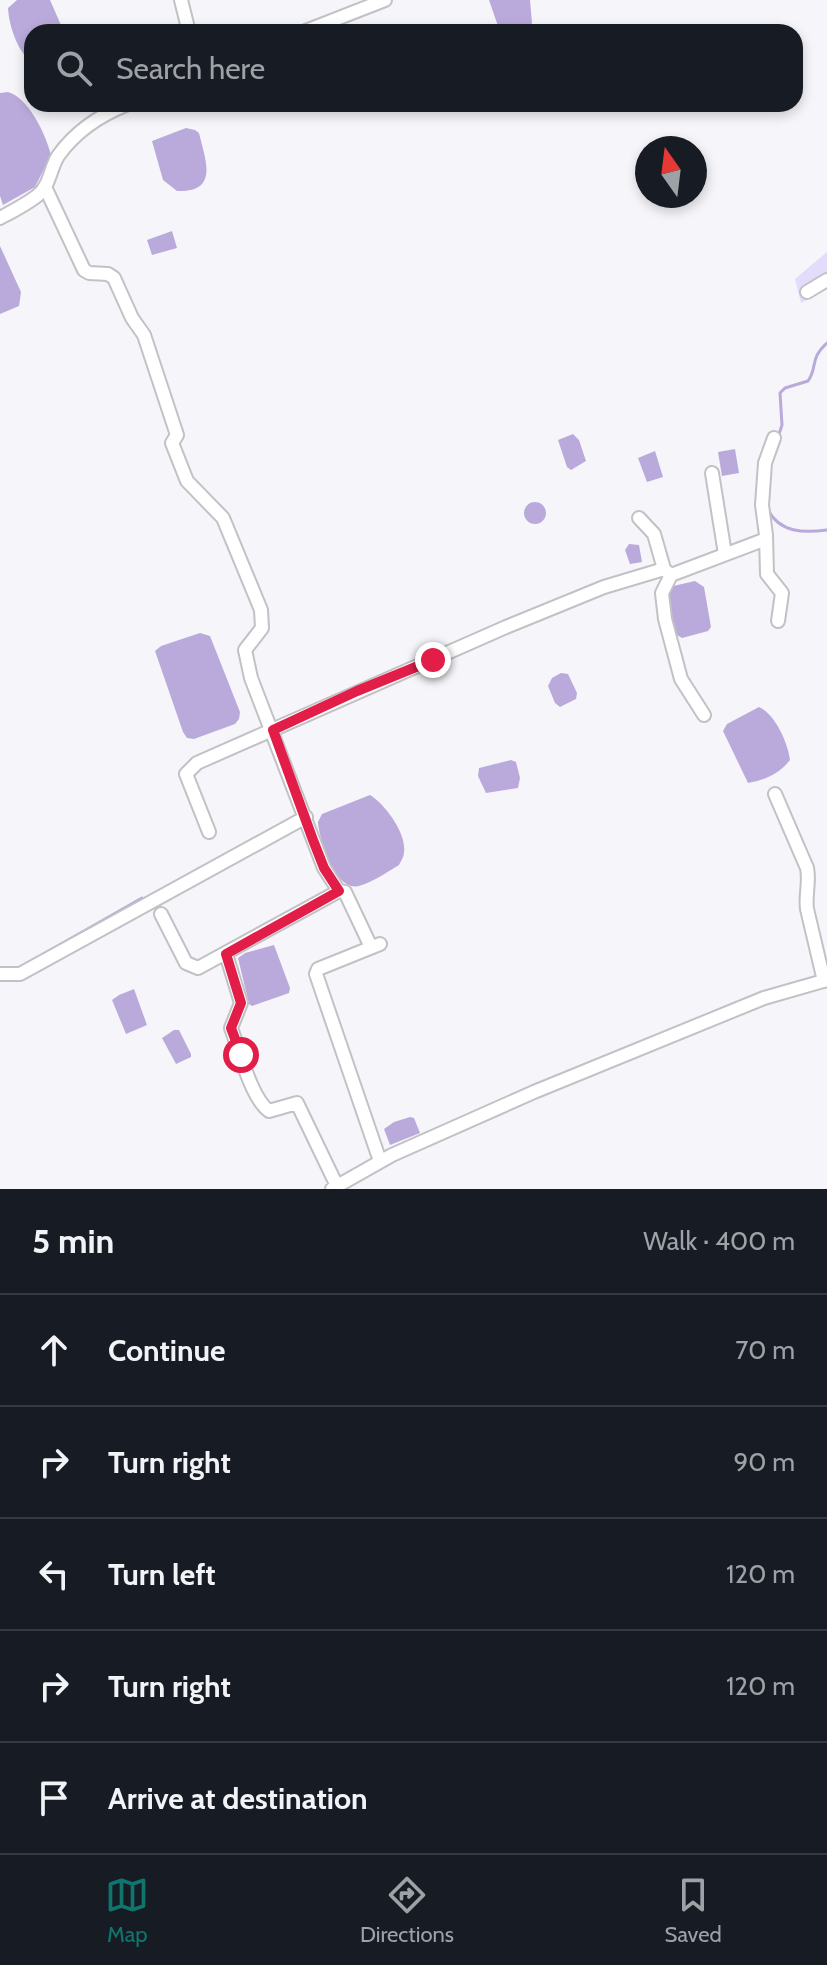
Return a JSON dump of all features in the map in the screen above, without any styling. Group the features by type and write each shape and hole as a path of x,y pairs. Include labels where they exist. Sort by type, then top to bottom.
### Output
{"street":[{"path":"181,0 187,24"},
{"path":"324,24 385,0"},
{"path":"0,218 38,195 45,187 57,158 73,138 92,122 112,112"},
{"path":"45,187 84,270 108,274 117,283 147,343 177,435 172,443 187,481 223,518 247,573 261,610 262,628 247,644 246,659 324,868 339,891"},
{"path":"807,292 827,280"},
{"path":"774,438 761,487 767,574 782,593 778,621"},
{"path":"712,473 725,554"},
{"path":"639,518 654,534 667,572 662,593 665,619 681,679 704,715"},
{"path":"209,832 186,774 207,758 604,587 667,572 766,539"},
{"path":"226,954 241,1003 231,1028 254,1088 269,1111 297,1103 334,1188 380,1161 534,1092 785,991 825,981 805,899 809,879 807,868 775,794"},
{"path":"0,974 20,974 306,817"},
{"path":"161,914 190,966 203,967 339,891 345,892 376,945 318,969 316,974 380,1161"}],"shaded area":[{"path":"17,0 50,0 60,24 24,24 24,54 15,38 8,8"},
{"path":"489,0 530,0 531,24 497,24"},
{"path":"8,92 16,96 24,103 24,112 32,112 51,155 35,187 3,205 0,196 0,93"},
{"path":"186,128 199,133 206,172 199,186 177,191 163,180 152,141"},
{"path":"172,231 177,248 152,255 147,240"},
{"path":"0,246 21,292 19,306 0,314"},
{"path":"827,252 827,276 823,275 812,297 801,303 795,279"},
{"path":"573,434 579,440 586,461 571,470 567,467 558,440"},
{"path":"735,449 739,473 722,476 718,452"},
{"path":"655,451 663,477 647,482 638,458"},
{"path":"531,502 539,502 546,513 539,524 531,524 524,517 524,509"},
{"path":"629,544 639,545 642,562 630,564 625,550"},
{"path":"695,581 704,587 711,627 708,631 682,638 672,632 667,603 669,587"},
{"path":"200,633 210,636 240,712 235,724 194,739 187,738 183,732 155,651 161,646"},
{"path":"561,673 568,674 577,693 576,699 560,707 548,686 552,678"},
{"path":"759,707 780,730 790,760 771,776 748,783 723,731 727,724"},
{"path":"511,760 516,762 520,778 518,788 486,793 478,776 479,768"},
{"path":"370,795 399,828 404,856 399,865 380,877 359,886 350,886 330,863 318,822 322,814"},
{"path":"274,945 290,988 289,993 252,1006 238,958"},
{"path":"134,989 147,1025 126,1034 112,1000"},
{"path":"179,1030 191,1054 191,1057 176,1064 162,1038"},
{"path":"414,1118 420,1133 390,1145 384,1129"}],"waterway":[{"path":"778,437 782,425 780,393 785,388 808,381 816,358 827,343"},
{"path":"768,510 779,523 793,530 827,530"},
{"path":"40,956 142,898"}],"route":[{"path":"241,1055 231,1028 241,1003 240,995 226,954 339,891 324,868 273,730 433,660"}]}
